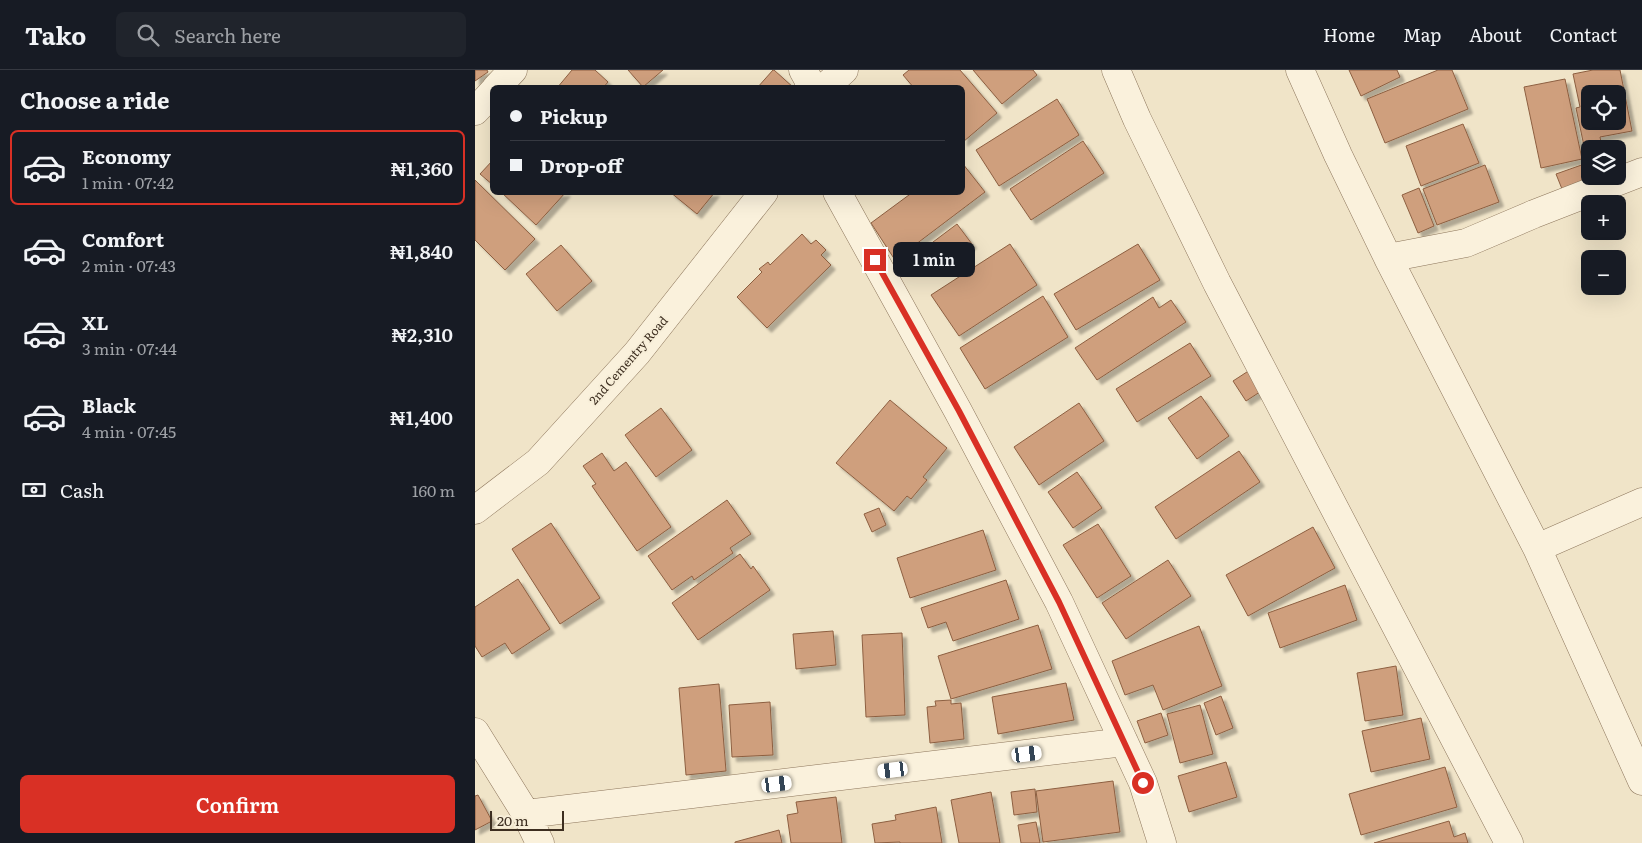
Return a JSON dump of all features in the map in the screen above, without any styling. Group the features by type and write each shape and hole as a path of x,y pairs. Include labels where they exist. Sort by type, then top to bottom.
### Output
{"street":[{"path":"499,85 513,70"},
{"path":"803,70 809,85"},
{"path":"827,85 844,70"},
{"path":"1116,70 1137,119 1222,291 1509,843"},
{"path":"1300,70 1338,155 1388,258 1537,548 1642,781"},
{"path":"475,111 490,95"},
{"path":"1388,258 1466,243 1642,172"},
{"name":"2nd Cementry Road","path":"475,510 538,462 637,353 762,195"},
{"path":"839,195 959,411 1059,602 1143,783 1162,843"},
{"path":"1537,548 1642,502"},
{"path":"475,732 526,814 540,843"},
{"path":"526,814 1124,742"}],"building":[{"path":"475,70 487,70 488,72 475,81"},
{"path":"572,70 595,70 608,82 606,85 560,85"},
{"path":"628,70 663,70 645,85 641,85"},
{"path":"774,70 791,85 760,85"},
{"path":"909,70 960,70 997,113 965,140 965,85 911,85 903,75"},
{"path":"973,70 1033,70 1037,75 1002,104"},
{"path":"1349,70 1397,70 1400,77 1361,96"},
{"path":"1438,70 1452,70 1468,109 1385,143 1367,99"},
{"path":"1593,70 1620,70 1623,85 1581,85 1581,130 1626,130 1626,100 1632,131 1600,137 1601,140 1583,140 1576,108 1580,107 1573,74"},
{"path":"1565,79 1581,159 1541,168 1524,87"},
{"path":"1057,99 1079,135 999,186 976,150"},
{"path":"1463,124 1479,163 1421,186 1406,146"},
{"path":"1083,141 1104,173 1031,220 1010,189"},
{"path":"490,163 490,182 480,174"},
{"path":"1485,165 1499,202 1437,225 1423,189"},
{"path":"1581,165 1581,182 1562,189 1556,174"},
{"path":"965,167 985,192 895,260 871,223 909,195 965,195"},
{"path":"475,180 535,239 505,270 475,240"},
{"path":"1419,188 1434,226 1418,233 1402,195"},
{"path":"504,195 563,195 536,225"},
{"path":"674,195 713,195 697,214"},
{"path":"957,224 972,244 945,265 929,245"},
{"path":"802,234 811,244 816,240 826,250 821,255 831,265 767,328 737,297 762,272 759,269 768,262 770,265"},
{"path":"1010,244 1037,285 959,336 931,295"},
{"path":"1138,244 1160,280 1076,330 1054,294"},
{"path":"561,245 592,281 557,311 526,274"},
{"path":"1043,296 1068,337 985,389 960,348"},
{"path":"1153,297 1159,308 1171,300 1186,322 1097,380 1075,348"},
{"path":"1190,343 1211,376 1137,422 1116,389"},
{"path":"1253,368 1266,388 1246,401 1233,381"},
{"path":"1201,396 1229,436 1197,459 1168,418"},
{"path":"890,400 947,448 923,477 927,480 911,499 907,496 894,511 836,463"},
{"path":"1079,403 1104,441 1039,485 1014,447"},
{"path":"661,408 692,450 656,477 625,435"},
{"path":"1239,451 1260,482 1176,539 1155,507"},
{"path":"602,453 614,471 626,462 671,527 637,551 592,486 596,484 583,466"},
{"path":"1077,472 1102,508 1073,528 1048,492"},
{"path":"727,500 751,534 730,548 733,553 694,580 692,576 672,590 648,556"},
{"path":"879,508 886,525 872,532 864,514"},
{"path":"551,523 600,598 560,624 512,549"},
{"path":"1098,524 1131,576 1097,598 1063,545"},
{"path":"1313,527 1335,568 1248,616 1226,575"},
{"path":"983,530 996,570 910,598 897,558"},
{"path":"740,554 751,569 753,566 770,590 698,640 672,603"},
{"path":"1168,560 1191,596 1126,639 1102,603"},
{"path":"518,579 550,629 512,654 505,643 482,657 475,646 475,607"},
{"path":"1006,580 1019,619 953,641 946,622 928,628 921,608"},
{"path":"1345,585 1357,620 1280,648 1268,613"},
{"path":"1038,625 1052,669 951,699 938,656"},
{"path":"1199,626 1222,686 1163,710 1153,685 1125,695 1112,661"},
{"path":"833,631 836,665 796,669 793,634"},
{"path":"902,633 905,715 866,717 862,635"},
{"path":"1396,666 1403,715 1365,721 1357,673"},
{"path":"1066,683 1074,720 998,734 992,697"},
{"path":"719,684 726,771 686,775 679,688"},
{"path":"1221,696 1233,728 1216,735 1204,703"},
{"path":"951,700 951,704 961,703 964,739 930,743 927,707 936,706 935,701"},
{"path":"770,702 773,755 732,757 729,705"},
{"path":"1200,705 1213,754 1180,763 1167,714"},
{"path":"1161,713 1168,735 1145,743 1137,721"},
{"path":"1421,718 1430,759 1371,772 1362,731"},
{"path":"1226,762 1237,797 1189,812 1178,776"},
{"path":"1445,767 1457,807 1361,835 1349,794"},
{"path":"1113,781 1120,832 1043,842 1036,791"},
{"path":"1035,789 1037,812 1014,815 1011,792"},
{"path":"991,792 1000,843 959,843 951,800"},
{"path":"478,795 492,821 475,830 475,796"},
{"path":"836,797 842,843 791,843 787,815 798,813 796,802"},
{"path":"936,807 942,843 875,843 872,824 896,820 895,815"},
{"path":"1449,821 1454,837 1465,833 1468,843 1374,843"},
{"path":"1036,822 1040,843 1021,843 1018,825"},
{"path":"779,830 782,843 735,843 735,842"}],"route":[{"path":"875,260 959,411 1059,602 1143,783"}]}
